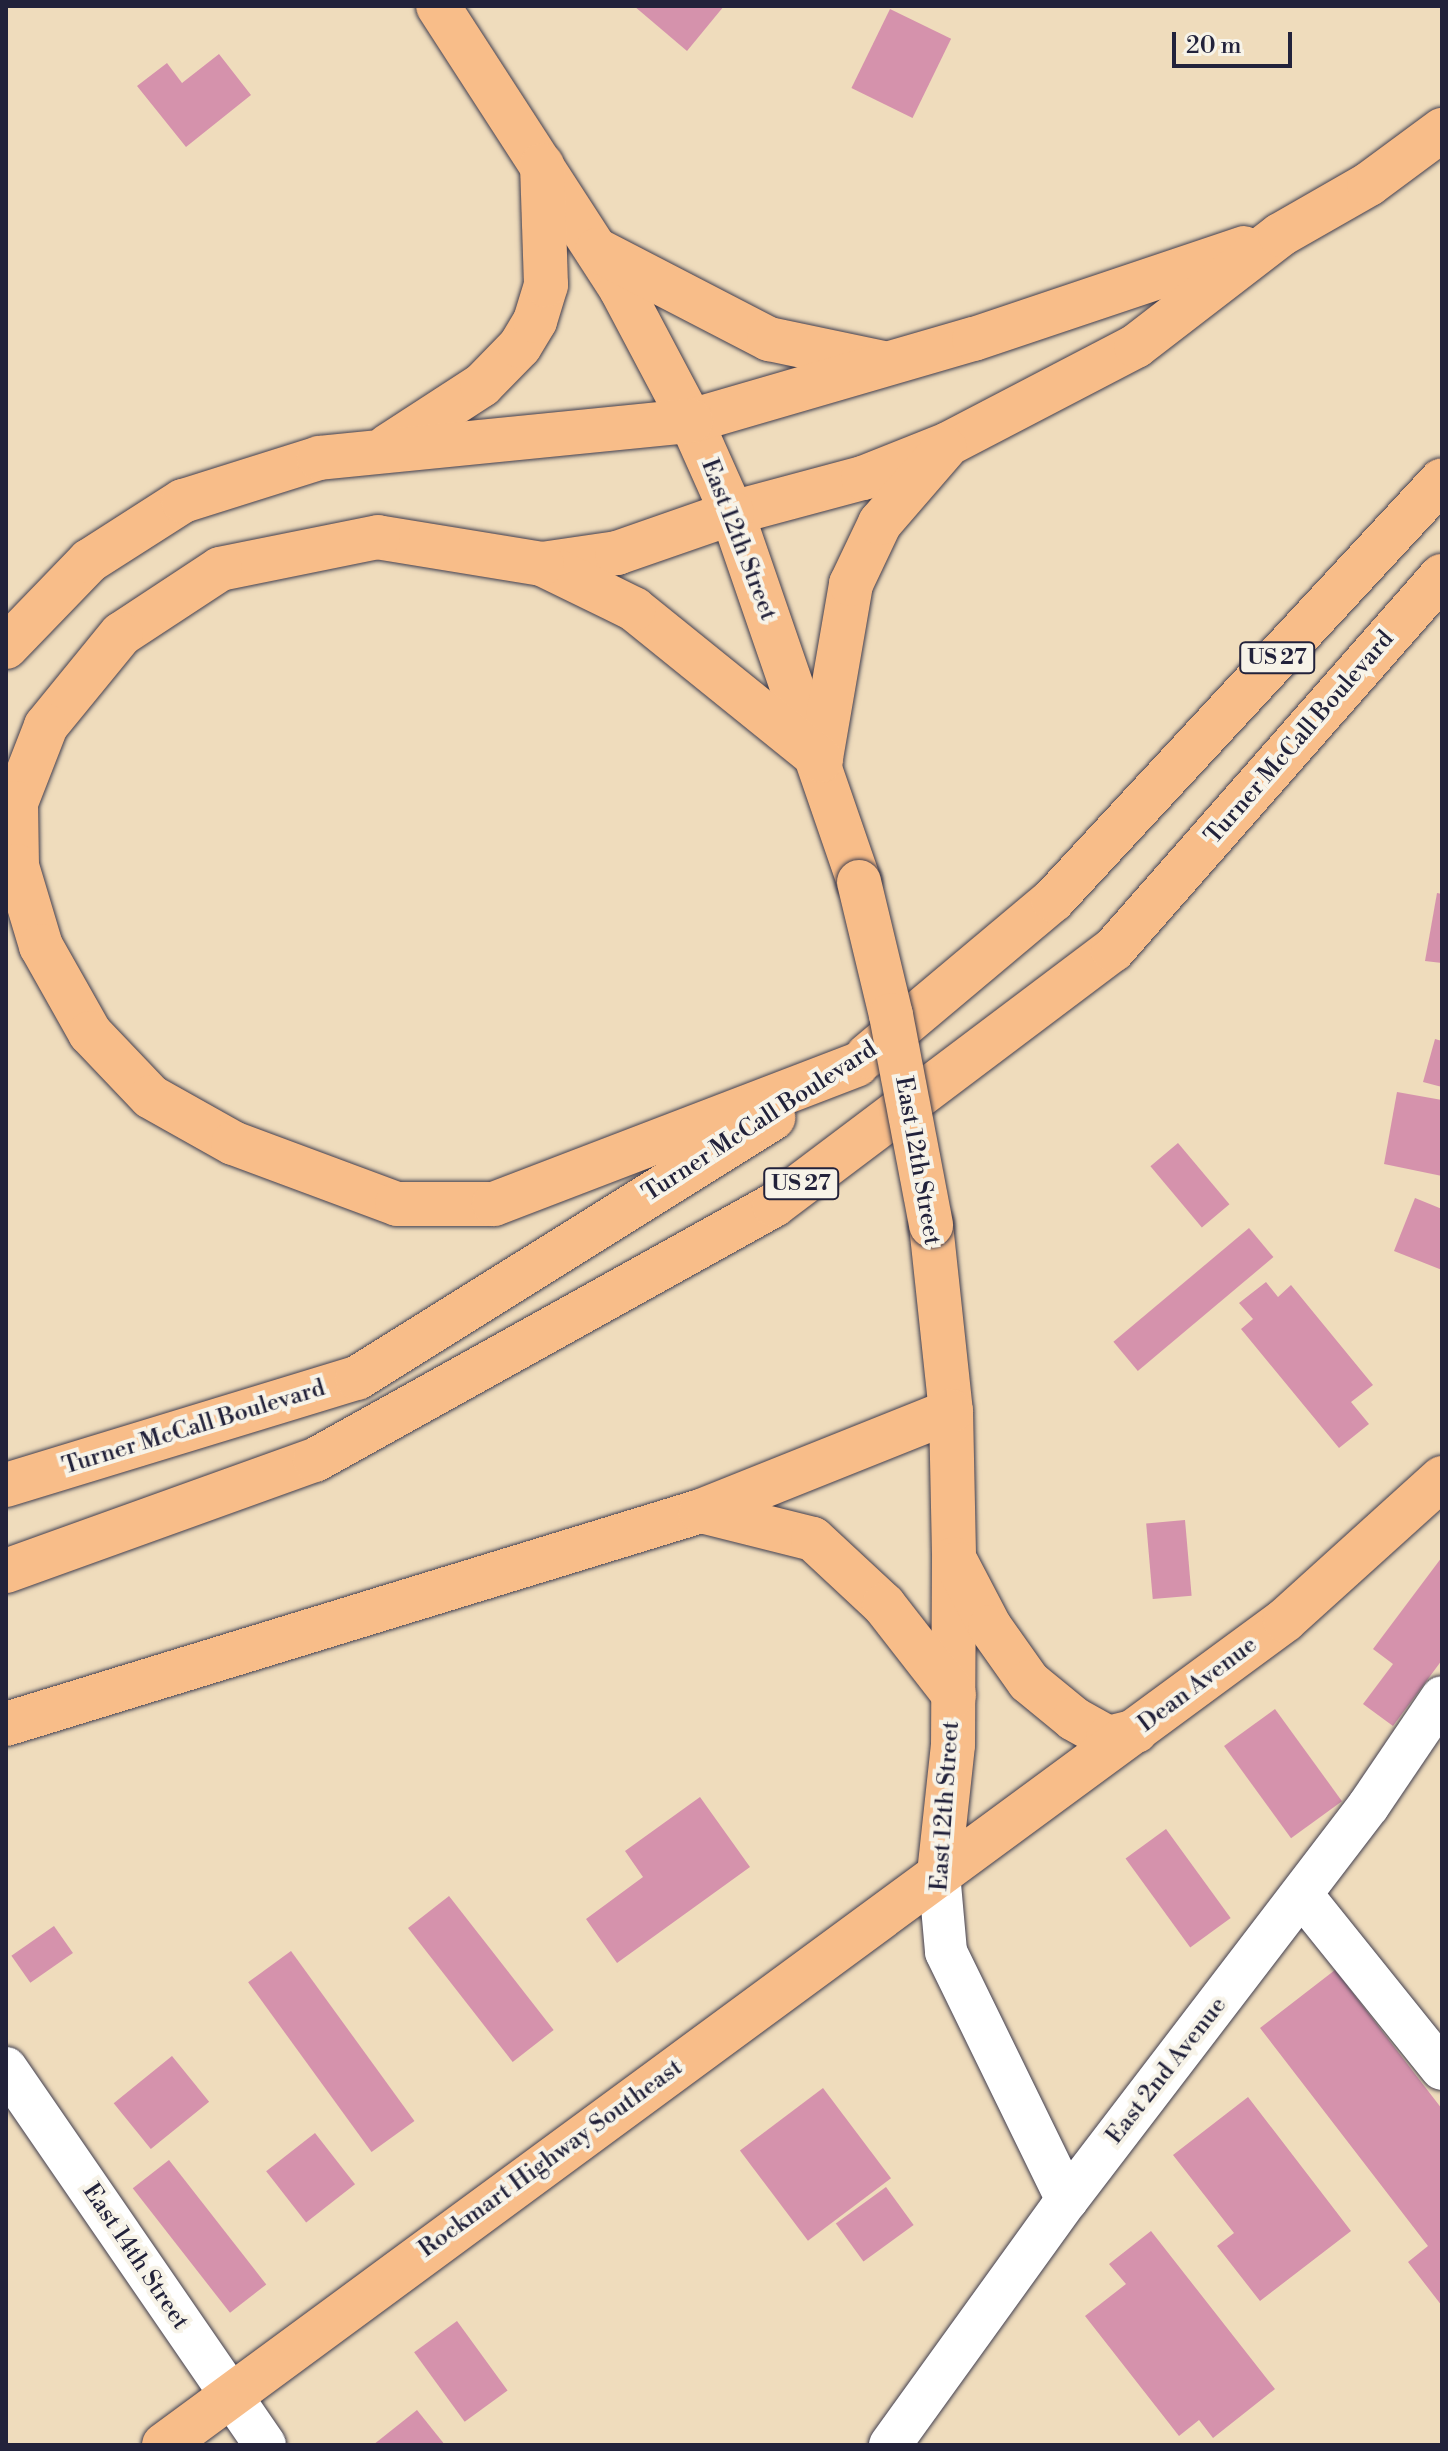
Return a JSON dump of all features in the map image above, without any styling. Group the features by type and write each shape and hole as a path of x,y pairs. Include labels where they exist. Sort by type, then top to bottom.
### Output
{"main road":[{"name":"East 12th Street","path":"438,6 597,250 691,421 732,513 821,760 859,882 891,1015 931,1225 951,1411 954,1695 939,1873"},
{"path":"542,564 617,553 732,513 863,478 948,444 1136,346 1280,235 1369,184 1442,130"},
{"path":"379,451 482,385 520,346 535,321 546,285 542,165"},
{"path":"6,647 89,561 183,501 319,458 691,421 890,364 1280,235"},
{"path":"597,250 769,339 890,364"},
{"path":"857,1065 494,1204 397,1204 233,1143 151,1097 90,1033 41,946 17,866 16,803 46,726 121,634 220,569 378,537 542,564 634,609 821,760 851,584 880,523 948,444"},
{"name":"Turner McCall Boulevard","path":"6,1485 357,1378 857,1065 1053,900 1442,480"},
{"name":"Turner McCall Boulevard","path":"6,1571 315,1460 774,1205 1113,950 1442,576"},
{"path":"6,1724 701,1511 951,1411"},
{"name":"Dean Avenue","path":"939,1873 1285,1620 1442,1478"},
{"path":"701,1511 813,1539 884,1605 954,1695"},
{"path":"954,1559 990,1627 1029,1682 1074,1719 1108,1738 1136,1731"},
{"name":"Rockmart Highway Southeast","path":"164,2445 939,1873"}],"street":[{"name":"East 2nd Avenue","path":"890,2445 1067,2200 1302,1895 1442,1697"},
{"name":"East 12th Street","path":"939,1873 946,1952 1067,2200"},
{"path":"1302,1895 1442,2069"},
{"name":"East 14th Street","path":"6,2068 265,2445"}],"building":[{"path":"634,6 724,6 687,51"},
{"path":"890,9 951,39 913,118 851,88"},
{"path":"219,54 251,95 186,147 137,86 167,63 182,83"},
{"path":"1437,893 1442,894 1442,963 1425,961"},
{"path":"1435,1039 1442,1041 1442,1087 1423,1082"},
{"path":"1397,1092 1442,1100 1442,1176 1384,1164"},
{"path":"1178,1143 1229,1204 1202,1227 1150,1166"},
{"path":"1415,1198 1442,1209 1442,1270 1394,1251"},
{"path":"1249,1228 1273,1257 1138,1371 1113,1342"},
{"path":"1266,1282 1278,1297 1291,1285 1373,1385 1351,1402 1369,1424 1339,1448 1241,1329 1253,1319 1239,1303"},
{"path":"1185,1520 1192,1596 1153,1599 1146,1523"},
{"path":"1442,1557 1442,1660 1393,1726 1363,1704 1393,1664 1373,1649"},
{"path":"1275,1709 1342,1801 1291,1838 1224,1746"},
{"path":"700,1797 750,1867 617,1963 586,1919 643,1877 625,1851"},
{"path":"1166,1829 1231,1918 1190,1947 1126,1858"},
{"path":"449,1896 554,2030 513,2062 408,1928"},
{"path":"54,1926 73,1953 30,1983 11,1956"},
{"path":"291,1951 414,2121 372,2152 248,1982"},
{"path":"1335,1970 1442,2109 1442,2306 1408,2262 1428,2246 1260,2028"},
{"path":"172,2056 209,2102 151,2149 114,2103"},
{"path":"823,2088 891,2178 808,2241 740,2151"},
{"path":"1248,2097 1351,2231 1260,2301 1217,2246 1234,2233 1173,2155"},
{"path":"315,2133 355,2184 306,2222 266,2171"},
{"path":"169,2160 266,2285 230,2313 133,2188"},
{"path":"886,2187 914,2225 863,2261 836,2223"},
{"path":"1151,2231 1275,2389 1213,2438 1199,2420 1179,2436 1085,2316 1126,2284 1109,2264"},
{"path":"457,2321 508,2391 465,2422 414,2352"},
{"path":"417,2410 445,2445 373,2445"}]}
